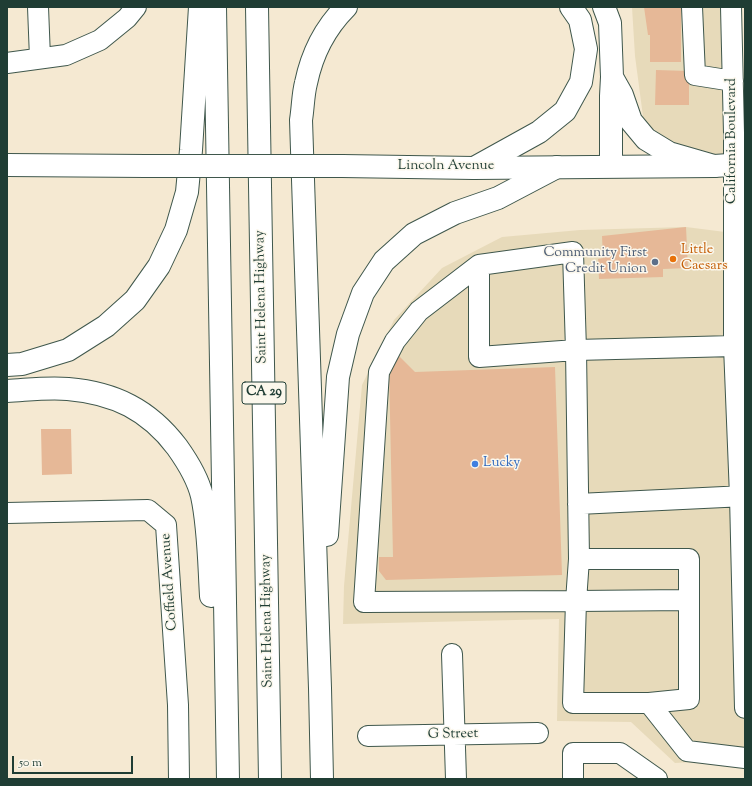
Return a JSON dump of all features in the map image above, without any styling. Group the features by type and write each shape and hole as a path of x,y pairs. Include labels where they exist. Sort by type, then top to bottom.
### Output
{"main road":[{"path":"7,365 22,364 68,350 106,326 135,300 159,266 176,230 187,192 200,7"},
{"name":"CA 29","path":"215,7 228,779"},
{"name":"Saint Helena Highway","path":"257,7 270,779"},
{"path":"322,779 301,120 305,83 316,48 334,19 346,7"},
{"path":"474,168 540,132 565,111 581,82 586,49 580,20 571,7"},
{"path":"604,7 610,23 612,77 611,166"},
{"path":"612,77 622,95 632,121 646,138 669,153 731,165"},
{"name":"Lincoln Avenue","path":"8,162 97,166 342,166 474,168 731,165"},
{"path":"320,688 325,565 338,377 348,334 363,293 384,261 414,234 455,213 498,198 557,167"},
{"path":"7,391 67,389 104,394 138,410 165,432 188,462 202,495 207,534 221,779"}],"street":[{"path":"38,7 40,58"},
{"path":"7,63 66,54 100,40 127,18 136,7"},
{"path":"692,7 695,75 733,81"},
{"name":"California Boulevard","path":"731,7 733,81 731,165 734,346 743,496 745,708"},
{"path":"579,559 689,559 689,600 689,699 649,703 573,703 576,601 579,559 573,252 479,265 419,311 395,341 379,372 364,602 576,601 689,600"},
{"path":"479,265 479,357 576,350 734,346"},
{"path":"578,504 743,496"},
{"name":"Coffield Avenue","path":"7,513 148,510 166,525 178,705 179,779"},
{"path":"452,654 456,779"},
{"path":"649,703 687,750 745,758"},
{"name":"G Street","path":"368,736 538,733"},
{"path":"573,779 573,753 620,753 656,779"}],"shaded area":[{"path":"632,7 731,7 734,165 646,139 635,56"},
{"path":"686,227 733,233 745,759 675,763 631,722 557,721 559,619 343,624 344,586 362,385 394,320 442,268 502,237 580,230"}],"building":[{"path":"644,7 681,7 681,62 650,62 650,35 648,35"},
{"path":"656,70 689,71 689,105 655,105"},
{"path":"686,227 688,268 663,269 663,277 599,279 598,259 603,258 602,236"},
{"name":"Lucky","path":"399,356 415,372 555,367 562,575 386,580 379,571 379,557 393,557 389,367"},
{"path":"41,429 71,429 72,474 42,475"}],"place":[{"name":"Little Caesars","path":"673,259"},
{"name":"Community First Credit Union","path":"655,262"},
{"name":"Lucky","path":"475,464"}]}
